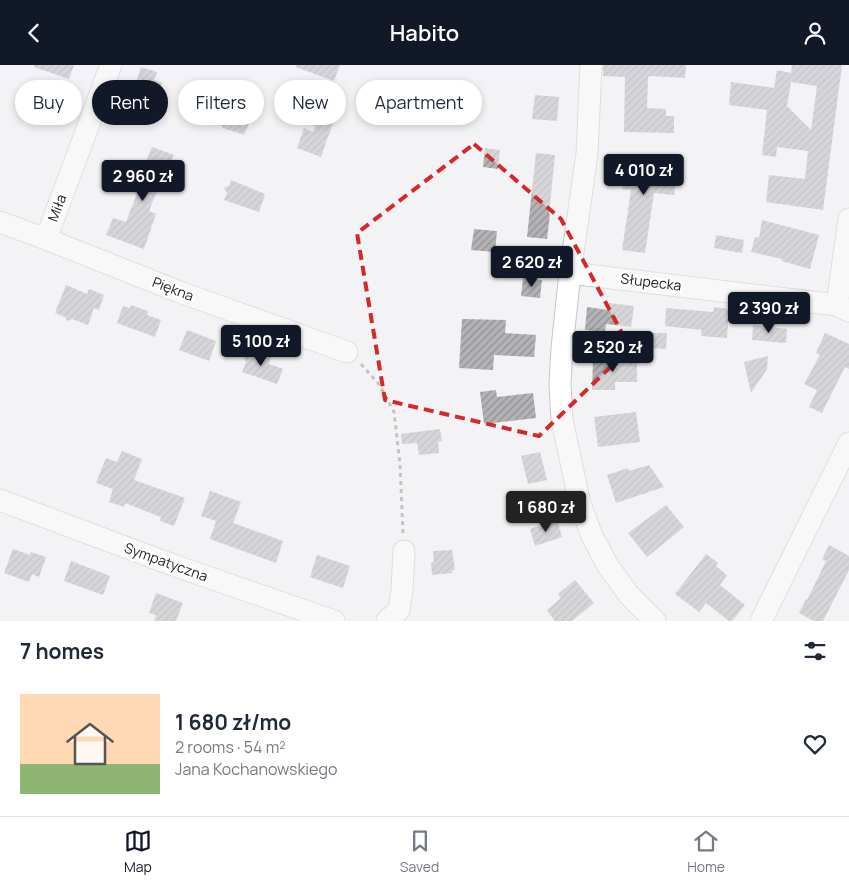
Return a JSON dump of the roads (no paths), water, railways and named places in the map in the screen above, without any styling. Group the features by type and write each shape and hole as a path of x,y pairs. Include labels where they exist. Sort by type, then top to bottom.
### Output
{"street":[{"name":"Miła","path":"46,239 111,65"},
{"path":"591,65 587,153 570,273 562,348 560,385 562,420 580,504 592,536 608,566 629,595 655,621"},
{"path":"843,308 849,219"},
{"name":"Piękna","path":"0,222 177,291 347,352"},
{"name":"Słupecka","path":"570,273 843,308"},
{"path":"761,621 849,443"},
{"name":"Sympatyczna","path":"0,500 173,565 334,621"},
{"path":"388,621 399,610 404,551"}]}
